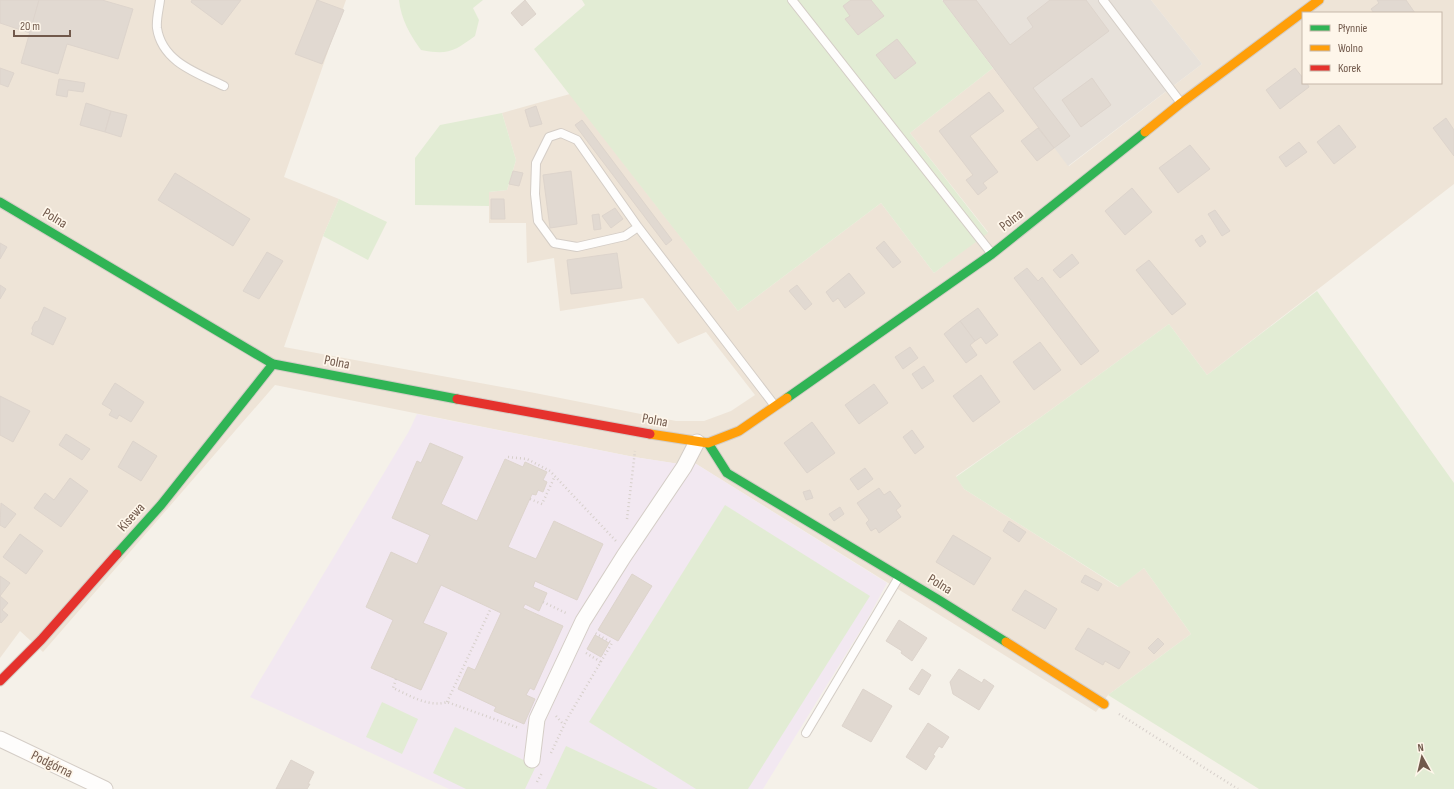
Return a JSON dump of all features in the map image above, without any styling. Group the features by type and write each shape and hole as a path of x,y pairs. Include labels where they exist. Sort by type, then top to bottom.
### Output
{"street":[{"name":"Polna","path":"1303,12 1319,0"},
{"name":"Polna","path":"0,202 273,364 523,412 702,442 739,431 776,407 992,254 1182,103 1302,13"},
{"name":"Kisewa","path":"0,681 41,640 161,505 273,364"},
{"name":"Polna","path":"702,442 727,473 900,576 1104,704"},
{"path":"532,760 537,719 582,623 627,552 702,442"},
{"name":"Podgórna","path":"0,739 105,789"}],"lane":[{"path":"160,0 157,26 161,44 172,58 186,68 224,86"},
{"path":"792,0 992,254"},
{"path":"1103,0 1182,103"},
{"path":"638,227 625,236 577,247 554,243 538,221 535,194 536,163 550,137 561,133 577,140 638,227 776,407"},
{"path":"806,733 900,576"}],"path":[{"path":"627,520 636,444"},
{"path":"508,457 527,459 550,471 627,552"},
{"path":"530,499 542,504 555,476"},
{"path":"543,602 582,623 612,643 567,719 548,759"},
{"path":"447,702 491,608"},
{"path":"396,679 393,688 424,702 441,704 447,702 535,734"},
{"path":"1104,704 1238,789"},
{"path":"538,782 542,771"}],"shaded area":[{"path":"0,0 346,0 284,177 339,199 323,236 284,347 535,393 676,421 704,421 731,411 755,395 706,332 678,344 643,298 560,311 554,258 527,263 526,223 489,223 489,192 507,190 516,160 502,113 570,94 738,311 881,203 934,273 988,232 910,133 993,68 1069,166 1202,64 1151,0 1454,0 1454,184 1207,375 1169,324 1041,417 956,476 964,489 1118,587 1144,568 1191,634 1108,695 1096,712 693,462 679,464 634,457 275,385 43,652 20,631 0,658"},
{"path":"942,0 1151,0 1202,64 1068,166"},
{"path":"417,414 634,457 680,464 693,462 887,583 867,620 763,789 449,789 250,697 409,431"}],"green space":[{"path":"399,0 483,0 473,8 479,20 475,36 461,46 450,51 438,52 421,50 413,39 407,26 402,14"},
{"path":"582,0 942,0 993,68 910,133 988,233 934,273 881,203 738,311 534,49 585,5"},
{"path":"502,113 516,160 507,190 489,192 489,206 415,205 415,158 440,125"},
{"path":"339,199 387,222 368,260 323,236"},
{"path":"1317,291 1454,483 1454,789 1259,789 1108,695 1191,634 1144,568 1119,587 964,489 956,477 1169,324 1207,375"},
{"path":"725,505 870,596 748,789 696,789 589,722"},
{"path":"382,702 418,719 402,754 366,737"},
{"path":"455,727 536,766 525,789 466,789 433,773"},
{"path":"566,746 658,789 546,789"}],"building":[{"path":"0,0 39,0 30,33 0,23"},
{"path":"39,0 102,0 133,9 118,59 67,44 58,74 21,63"},
{"path":"192,0 241,0 222,25 191,2"},
{"path":"317,0 344,10 322,64 295,54"},
{"path":"525,0 536,14 522,26 511,13"},
{"path":"851,0 871,0 884,16 858,35 845,19 850,16 843,6"},
{"path":"976,0 1010,45 1033,27 1027,18 1050,0 1086,0 1109,31 1033,88 1070,136 1054,148 943,1"},
{"path":"1377,0 1406,0 1414,12 1373,12 1371,9 1379,3"},
{"path":"897,39 916,63 895,79 876,55"},
{"path":"0,68 14,73 8,87 0,84"},
{"path":"1295,68 1302,77 1302,84 1308,84 1309,87 1280,109 1266,90"},
{"path":"1092,78 1111,105 1081,127 1062,100"},
{"path":"59,79 85,83 83,92 68,90 67,97 56,95"},
{"path":"989,92 1004,111 970,136 998,172 983,183 987,188 978,195 966,180 973,175 939,131"},
{"path":"86,103 111,111 105,132 80,125"},
{"path":"536,106 542,124 530,127 525,110"},
{"path":"111,111 127,115 121,137 105,132"},
{"path":"1446,118 1454,130 1454,156 1433,128"},
{"path":"582,120 672,240 666,245 575,125"},
{"path":"1339,125 1356,147 1334,164 1317,142"},
{"path":"1038,128 1054,148 1037,161 1021,141"},
{"path":"1299,142 1307,152 1286,167 1279,157"},
{"path":"1190,145 1210,169 1178,193 1159,168"},
{"path":"513,171 523,173 519,186 509,184"},
{"path":"571,171 577,224 550,228 543,175"},
{"path":"175,173 250,219 233,246 158,200"},
{"path":"1132,188 1152,212 1125,235 1105,211"},
{"path":"491,199 504,199 505,219 491,219"},
{"path":"615,208 623,219 611,228 602,216"},
{"path":"1215,210 1230,231 1222,236 1208,214"},
{"path":"599,214 601,229 594,230 592,215"},
{"path":"1202,235 1206,242 1200,247 1195,240"},
{"path":"884,241 901,262 893,268 876,248"},
{"path":"0,243 7,247 0,259"},
{"path":"267,252 283,261 259,299 243,291"},
{"path":"617,253 622,288 571,294 567,260"},
{"path":"1072,254 1079,263 1060,278 1053,270"},
{"path":"1149,260 1186,304 1172,315 1136,270"},
{"path":"1027,268 1038,281 1042,277 1099,351 1081,365 1014,278"},
{"path":"849,273 865,293 845,308 838,298 833,302 826,292"},
{"path":"0,285 6,289 0,299"},
{"path":"797,285 812,304 805,310 789,291"},
{"path":"44,307 66,318 53,345 31,334 33,331 32,328 35,322 38,321"},
{"path":"978,308 998,335 986,344 981,337 975,341 960,321"},
{"path":"960,321 975,341 970,345 977,355 966,363 944,334"},
{"path":"1040,342 1061,370 1034,390 1013,362"},
{"path":"910,347 918,358 903,369 895,357"},
{"path":"924,366 934,381 922,389 912,374"},
{"path":"981,375 1000,402 973,422 953,396"},
{"path":"115,383 144,402 131,422 119,415 117,419 109,415 112,410 102,404"},
{"path":"874,384 888,403 859,424 845,405"},
{"path":"0,396 30,411 13,442 0,435"},
{"path":"812,422 835,453 807,473 784,443"},
{"path":"912,430 924,447 915,454 903,437"},
{"path":"66,434 90,449 82,460 59,445"},
{"path":"133,441 157,456 141,481 118,467"},
{"path":"430,443 463,457 441,504 477,521 505,459 523,467 525,462 547,472 543,480 547,482 543,492 538,490 536,495 532,494 508,547 536,559 554,521 603,544 577,600 535,581 533,587 547,593 539,611 525,604 523,608 563,626 534,690 530,688 526,695 535,699 524,724 494,711 496,707 458,689 468,667 475,670 501,613 441,585 423,623 447,633 421,690 371,668 393,620 366,607 391,552 417,564 430,535 392,518 417,461 421,463"},
{"path":"865,468 873,479 858,490 850,479"},
{"path":"70,478 88,491 61,527 34,508 45,493 54,500"},
{"path":"879,488 884,495 890,491 901,506 896,510 901,517 879,533 876,528 871,531 866,523 869,520 857,503"},
{"path":"810,490 813,498 806,500 803,492"},
{"path":"1,503 16,514 5,528 0,525"},
{"path":"840,507 844,514 834,521 829,514"},
{"path":"1009,521 1026,532 1019,542 1003,531"},
{"path":"20,534 43,551 26,574 3,557"},
{"path":"953,535 991,558 974,585 936,562"},
{"path":"632,574 652,586 618,641 598,630"},
{"path":"1085,575 1102,584 1098,591 1081,582"},
{"path":"0,576 10,583 0,596"},
{"path":"1025,590 1057,609 1045,629 1012,610"},
{"path":"0,596 8,603 2,610 8,615 1,623 0,622"},
{"path":"899,620 927,638 912,661 901,653 902,651 886,641"},
{"path":"1088,628 1130,652 1119,669 1105,661 1103,665 1075,649"},
{"path":"595,635 609,643 601,657 587,649"},
{"path":"1158,638 1164,644 1154,654 1148,648"},
{"path":"922,669 931,675 919,695 909,689"},
{"path":"959,669 982,683 984,679 994,686 979,710 953,694 950,682"},
{"path":"863,689 892,706 871,742 842,726"},
{"path":"928,723 949,737 942,748 939,746 933,755 935,756 926,770 906,757"},
{"path":"291,760 314,772 307,789 276,789"}],"traffic: fast":[{"path":"787,398 992,254 1145,132"},
{"path":"0,202 273,364 457,399"},
{"path":"117,554 161,505 273,364"},
{"path":"708,443 727,473 939,600 1006,642"}],"traffic: slow":[{"path":"1303,12 1319,0"},
{"path":"1145,132 1181,103 1302,13"},
{"path":"650,434 708,443 739,431 787,398"},
{"path":"1006,642 1104,704"}],"traffic: jam":[{"path":"457,399 650,434"},
{"path":"0,681 41,640 117,554"}]}
